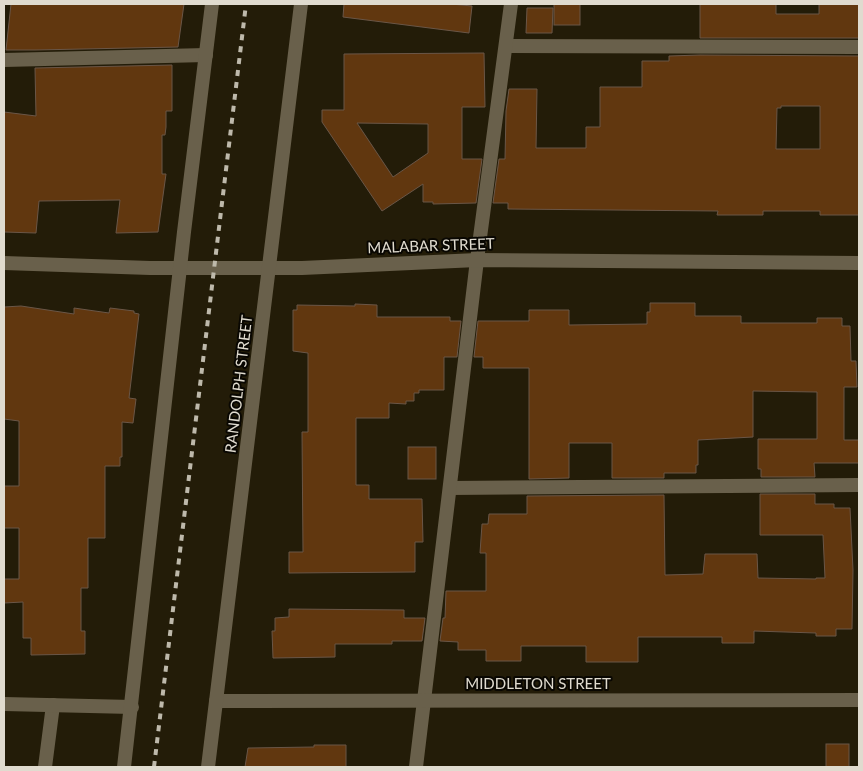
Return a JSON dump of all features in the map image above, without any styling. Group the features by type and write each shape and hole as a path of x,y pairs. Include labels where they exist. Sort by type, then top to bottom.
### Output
{"street":[{"path":"124,767 180,268 212,4"},
{"name":"RANDOLPH STREET","path":"208,767 301,4"},
{"path":"416,767 476,260 511,4"},
{"path":"506,46 859,47"},
{"path":"4,60 206,55"},
{"name":"MALABAR STREET","path":"4,263 150,268 270,266 302,268 476,260 859,263"},
{"path":"450,488 859,485"},
{"name":"MIDDLETON STREET","path":"216,701 859,700"},
{"path":"4,704 132,707"},
{"path":"45,767 53,705"}],"building":[{"path":"11,4 184,4 178,47 6,50"},
{"path":"344,4 451,4 472,6 469,33 343,17"},
{"path":"554,4 580,4 580,25 554,25"},
{"path":"700,4 776,4 776,14 819,14 819,4 859,4 859,38 700,38"},
{"path":"527,8 553,8 552,33 526,33"},
{"path":"484,53 485,107 462,107 462,159 482,159 476,203 433,204 433,202 423,202 423,184 382,211 322,122 322,110 344,110 344,54","holes":["357,123 428,124 428,153 393,177"]},
{"path":"669,56 859,56 859,215 820,215 820,211 763,211 763,215 717,215 718,211 508,209 508,203 493,203 499,159 505,159 506,111 509,89 537,89 536,148 586,148 586,127 600,127 600,87 642,87 642,61 669,61","holes":["781,106 820,106 820,149 776,149 777,108 781,108"]},
{"path":"172,65 172,111 166,111 165,135 162,135 162,174 166,174 158,232 116,233 120,200 39,201 36,233 4,232 4,112 36,116 35,68"},
{"path":"650,303 695,303 695,316 741,316 741,323 817,323 817,318 842,318 842,326 850,326 851,361 856,361 857,387 844,387 844,440 859,440 859,463 814,463 815,477 761,477 761,469 758,469 758,439 817,439 817,392 753,391 753,437 698,440 698,465 696,465 696,473 664,473 664,478 612,478 612,443 569,443 569,478 529,479 529,368 483,368 483,357 474,357 478,321 529,321 529,310 569,310 569,325 647,324 647,312 650,312"},
{"path":"355,304 377,305 377,317 450,317 450,321 461,321 457,357 444,357 444,390 419,390 419,393 414,393 414,401 406,401 406,404 389,403 389,418 356,418 356,485 369,485 369,499 422,499 423,542 415,542 415,572 289,573 289,552 303,552 302,432 308,432 308,353 293,351 293,310 297,310 297,305 355,306"},
{"path":"21,306 74,314 74,308 109,313 110,308 134,311 134,313 139,314 129,398 136,399 133,423 122,422 122,457 120,457 120,466 105,466 105,538 88,538 88,588 81,588 81,631 85,631 85,654 31,655 31,638 23,638 23,602 4,603 4,579 19,579 19,528 4,528 4,486 19,486 19,421 4,419 4,307"},
{"path":"408,447 436,447 436,479 408,479"},
{"path":"760,494 815,494 815,504 834,504 834,508 850,508 853,570 852,629 836,629 836,636 816,636 816,633 754,631 754,643 722,643 722,637 638,637 638,662 586,662 586,646 521,646 521,661 486,661 486,650 458,650 458,642 440,641 443,618 445,618 446,591 486,591 486,553 480,553 482,524 488,524 489,514 527,514 527,496 664,495 665,575 703,574 705,554 757,554 758,578 825,578 823,535 760,535"},
{"path":"289,609 404,610 404,618 425,618 422,641 392,641 392,644 335,644 335,657 273,658 272,631 275,631 275,618 289,617"},
{"path":"826,744 849,744 849,767 826,767"},
{"path":"314,745 346,745 346,767 245,767 248,748 314,747"}],"railway":[{"path":"154,767 246,4"}]}
